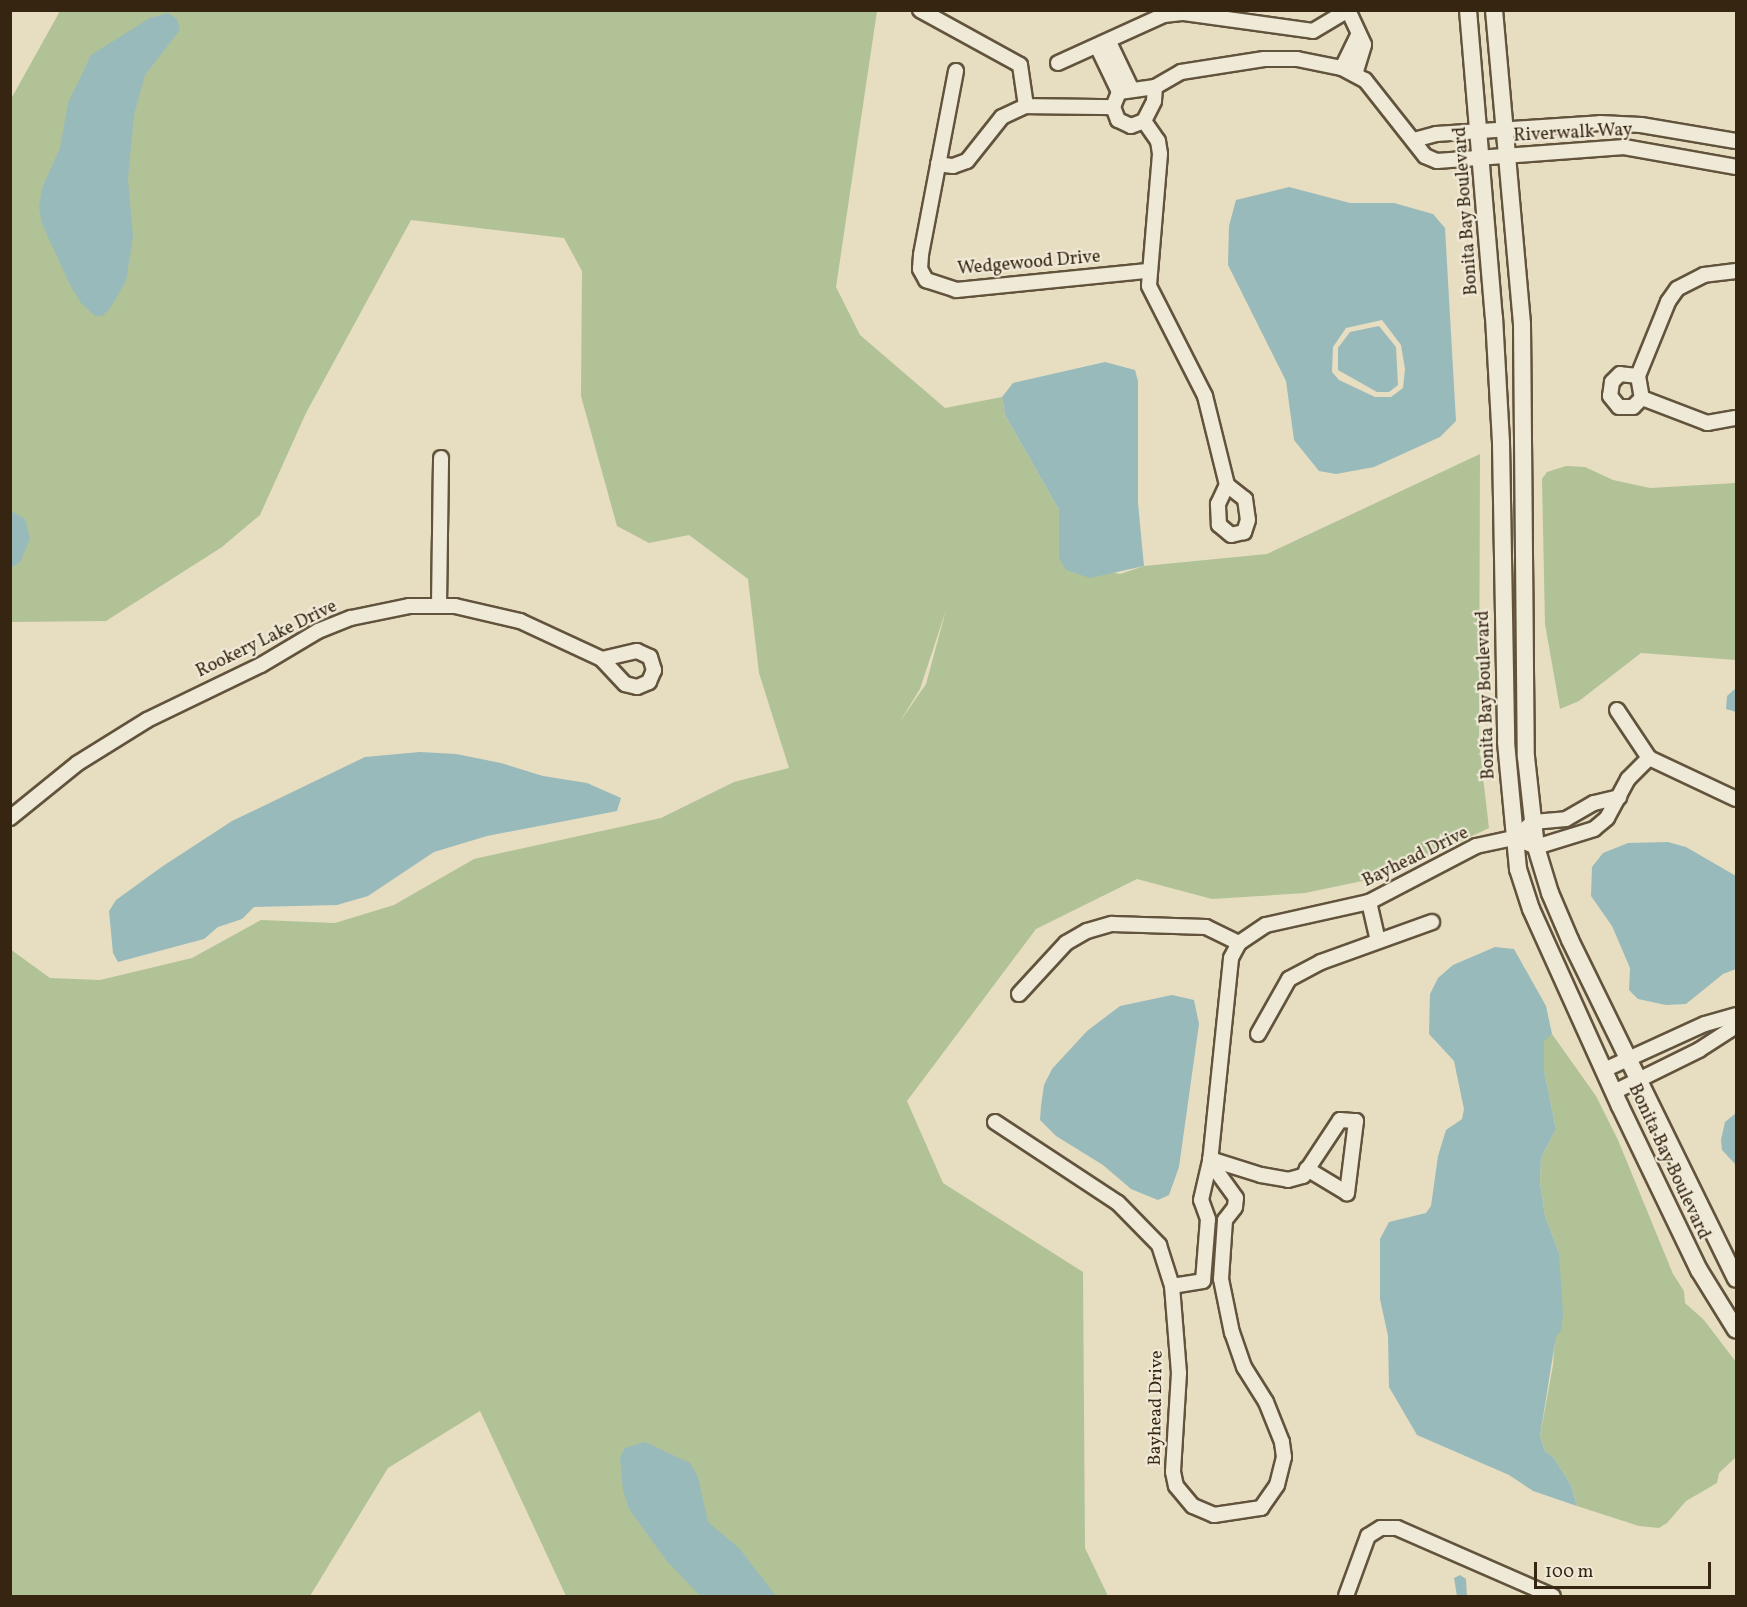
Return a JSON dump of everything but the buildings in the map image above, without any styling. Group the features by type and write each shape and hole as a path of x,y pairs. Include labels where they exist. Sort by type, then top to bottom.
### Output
{"street":[{"path":"920,10 1020,65 1026,105"},
{"path":"1058,63 1164,15 1184,13 1313,31 1348,10 1364,45 1355,75"},
{"name":"Bonita Bay Boulevard","path":"1468,10 1480,130 1502,443 1506,742 1515,837 1524,893 1614,1092 1699,1270 1737,1330"},
{"name":"Bonita Bay Boulevard","path":"1494,10 1522,326 1526,757 1536,847 1547,885 1570,939 1737,1279"},
{"path":"1342,68 1358,35"},
{"path":"1103,44 1125,90"},
{"path":"1113,106 1125,90 1155,87 1181,72 1264,59 1312,61 1342,68 1374,90 1425,156 1437,161 1481,158"},
{"name":"Wedgewood Drive","path":"956,71 921,255 920,269 926,280 956,290 1148,271"},
{"path":"1113,106 1118,120 1131,126 1144,121 1154,101 1155,87"},
{"path":"939,164 953,166 967,162 1002,117 1026,105 1113,106"},
{"path":"1144,121 1158,141 1160,154 1148,271 1149,286 1162,319 1205,396 1227,485"},
{"name":"Riverwalk Way","path":"1504,129 1627,123 1737,141"},
{"path":"1414,140 1480,130 1504,129"},
{"name":"Riverwalk Way","path":"1481,158 1624,147 1737,167"},
{"path":"1642,398 1638,376 1668,302 1677,289 1704,275 1737,271"},
{"path":"1638,376 1620,374 1612,382 1610,396 1619,407 1633,407 1642,398"},
{"path":"1642,398 1707,423 1721,423 1737,417"},
{"path":"439,605 441,458"},
{"name":"Rookery Lake Drive","path":"10,818 78,763 147,720 261,665 318,631 380,610 439,605 487,611 520,621 602,659"},
{"path":"1617,710 1649,758 1737,799"},
{"path":"1619,797 1594,803 1566,819 1533,822 1515,837 1536,847 1594,829 1606,818 1619,797 1628,779 1649,758"},
{"name":"Bayhead Drive","path":"1239,943 1254,931 1283,919 1335,912 1369,902 1476,846 1515,837"},
{"path":"1369,902 1378,940"},
{"path":"1258,1034 1289,979 1378,940 1432,922"},
{"path":"1019,994 1066,943 1087,931 1112,924 1206,927 1239,943 1231,958 1226,990 1210,1161 1202,1200 1212,1224 1225,1220"},
{"path":"1604,1070 1705,1024 1737,1016"},
{"path":"1614,1092 1699,1050 1737,1026"},
{"path":"1210,1161 1288,1180 1303,1176 1307,1169 1340,1120 1356,1121 1347,1194 1307,1169"},
{"name":"Bayhead Drive","path":"995,1122 1100,1190 1142,1223 1159,1245 1172,1286 1179,1373 1173,1472 1176,1486 1184,1499 1201,1510 1233,1515 1261,1508 1270,1499 1284,1457 1277,1424 1238,1353 1223,1286 1225,1220 1235,1208 1235,1191 1210,1161"},
{"path":"1203,1281 1208,1219"},
{"path":"1172,1286 1203,1281 1223,1286"},
{"path":"1346,1596 1368,1536 1381,1528 1396,1528 1553,1596"}],"green space":[{"path":"60,11 877,11 836,287 860,335 945,408 1002,397 1005,415 1059,510 1059,558 1120,574 1144,566 1267,554 1480,454 1479,743 1489,828 1386,876 1305,893 1212,899 1137,879 1036,929 907,1101 943,1183 1083,1272 1085,1548 1108,1596 566,1596 480,1411 388,1468 310,1596 11,1596 10,949 50,978 100,980 192,958 261,920 335,923 394,905 474,859 661,818 734,782 789,768 759,673 748,579 689,535 649,543 617,526 581,396 582,271 564,238 411,220 306,413 260,515 222,547 106,621 11,622 11,99","holes":["946,610 926,684 899,723 920,689"]},
{"path":"1566,466 1585,467 1613,480 1650,488 1736,483 1736,660 1641,653 1579,701 1560,709 1545,624 1542,479 1547,472"},
{"path":"1552,1034 1596,1096 1618,1140 1673,1274 1684,1291 1685,1303 1704,1320 1736,1362 1736,1457 1719,1473 1717,1483 1686,1501 1667,1523 1659,1528 1639,1526 1577,1506 1571,1485 1554,1458 1545,1451 1540,1436 1553,1365 1559,1280 1559,1253 1545,1216 1540,1182 1541,1158 1556,1129 1544,1070 1544,1040"}],"water":[{"path":"168,13 177,19 180,30 145,75 134,115 128,179 133,236 126,281 111,307 102,316 95,316 81,303 70,285 42,224 39,207 42,188 60,148 68,103 91,55 150,18"},
{"path":"1289,187 1350,203 1394,203 1433,214 1445,228 1456,421 1440,437 1374,467 1336,474 1319,471 1294,440 1286,381 1228,265 1229,226 1236,200","holes":["1382,320 1401,345 1405,369 1403,388 1391,397 1375,397 1339,380 1332,372 1333,347 1346,328"]},
{"path":"1379,326 1396,347 1398,385 1389,392 1377,392 1338,370 1338,348 1350,332"},
{"path":"1105,362 1135,370 1138,381 1138,503 1144,566 1090,578 1066,570 1059,558 1059,510 1005,415 1002,397 1013,383"},
{"path":"11,511 25,519 30,539 20,562 11,568"},
{"path":"1736,688 1736,712 1726,709 1727,696"},
{"path":"420,752 456,754 501,763 543,776 587,783 621,798 617,811 487,836 434,852 368,896 337,905 254,907 242,919 218,927 204,939 118,962 113,953 109,911 116,900 163,866 232,821 365,757"},
{"path":"1668,842 1686,847 1736,876 1736,969 1723,974 1686,1004 1666,1005 1638,999 1629,990 1630,968 1612,926 1591,896 1592,867 1603,853 1628,843"},
{"path":"1495,947 1514,949 1546,1006 1552,1034 1544,1041 1544,1070 1556,1129 1541,1158 1540,1182 1545,1216 1559,1253 1563,1314 1561,1331 1556,1336 1540,1436 1545,1451 1554,1458 1571,1485 1577,1506 1533,1491 1509,1475 1417,1435 1389,1387 1388,1336 1380,1299 1380,1239 1389,1222 1426,1213 1431,1206 1438,1156 1446,1130 1462,1119 1464,1109 1454,1061 1429,1034 1430,994 1438,978 1453,965"},
{"path":"1172,995 1194,1000 1199,1024 1179,1167 1169,1195 1158,1200 1131,1189 1103,1165 1056,1136 1040,1120 1044,1085 1052,1069 1087,1031 1120,1006"},
{"path":"1736,1113 1736,1165 1722,1150 1721,1140 1725,1122"},
{"path":"645,1442 690,1463 698,1477 708,1522 739,1548 776,1596 700,1596 666,1560 629,1509 623,1490 620,1457 625,1448"},
{"path":"1460,1575 1466,1579 1467,1596 1457,1596 1454,1578"}]}
